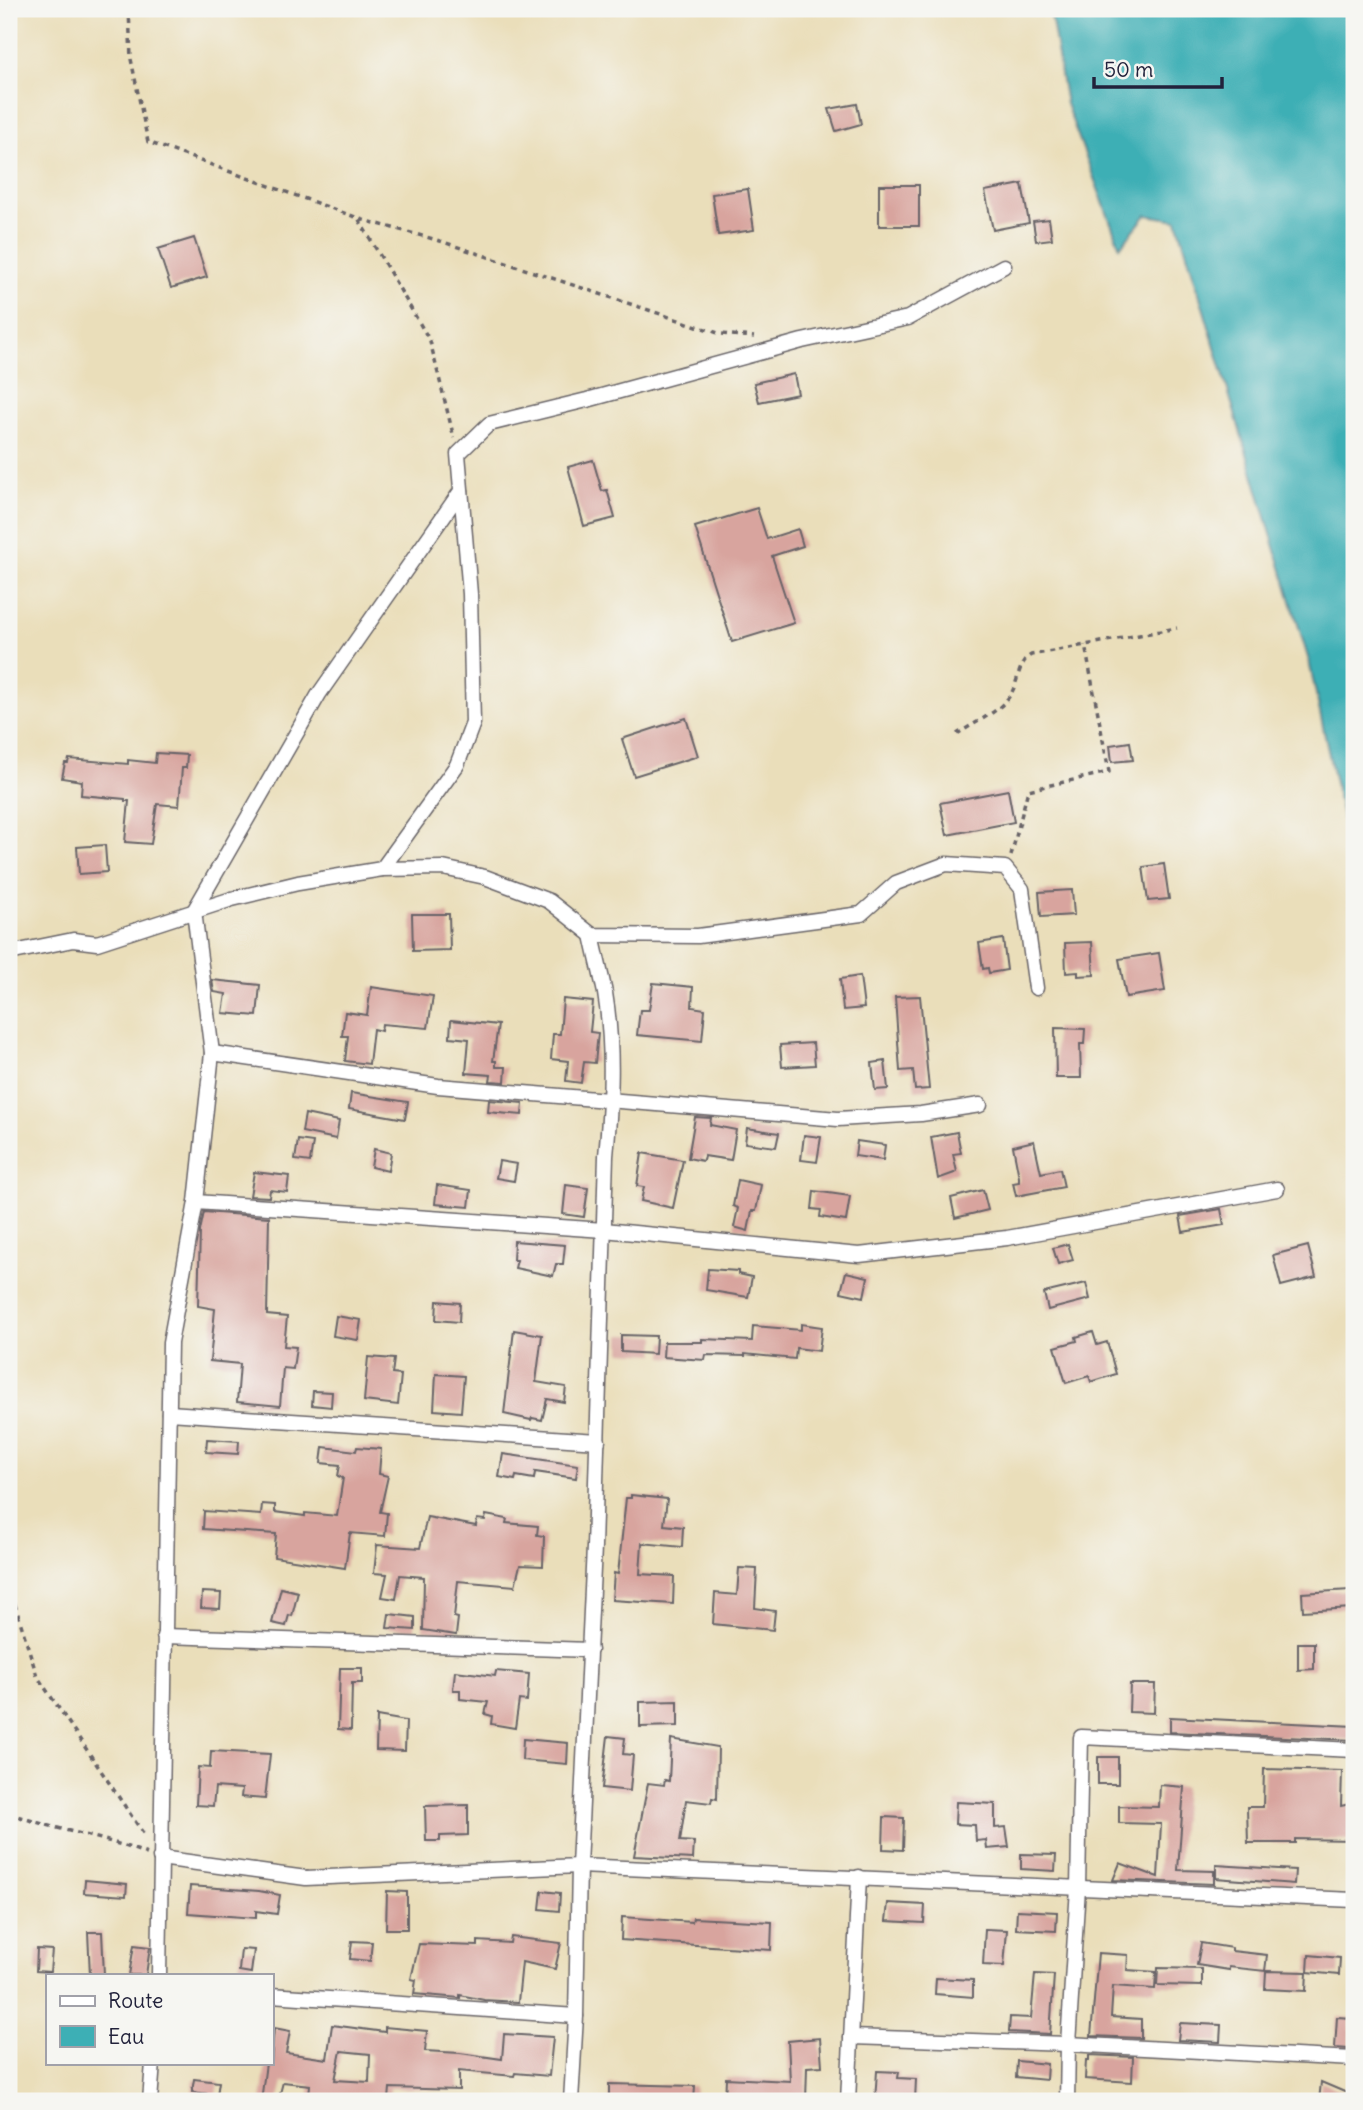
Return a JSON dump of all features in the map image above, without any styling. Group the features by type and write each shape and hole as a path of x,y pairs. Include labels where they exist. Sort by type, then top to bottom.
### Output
{"street":[{"path":"382,869 457,765 473,723 470,594 457,453 489,424 802,341 908,318 1004,266"},
{"path":"159,1974 170,1343 196,1202 212,1053 194,911 319,695 461,491"},
{"path":"9,953 73,940 97,943 232,899 298,883 382,869 443,868 485,877 549,901 592,935 698,936 861,914 896,883 946,864 1005,868 1022,888 1036,988"},
{"path":"571,2101 598,1441 606,1156 611,1100 610,1042 605,995 592,935"},
{"path":"212,1053 438,1086 838,1119 921,1114 980,1105"},
{"path":"196,1202 604,1230 859,1255 1007,1238 1277,1189"},
{"path":"169,1412 598,1441"},
{"path":"164,1636 590,1650"},
{"path":"1067,2101 1078,1888 1081,1737 1354,1750"},
{"path":"160,1858 306,1878 579,1866 1354,1900"},
{"path":"848,2101 859,1877"},
{"path":"273,1995 576,2016"},
{"path":"851,2037 1068,2044 1354,2059"},
{"path":"150,2101 153,2064"}],"path":[{"path":"129,9 131,59 148,142 358,218 437,240 721,334 761,337"},
{"path":"358,218 430,341 457,453"},
{"path":"957,734 997,709 1010,695 1023,660 1031,655 1177,628"},
{"path":"1005,868 1012,855 1028,790 1109,772 1085,645"},
{"path":"9,1585 37,1676 160,1858"},
{"path":"9,1812 36,1823 115,1841 160,1858"}],"water":[{"path":"1050,9 1354,9 1354,872 1309,661 1177,220 1146,215 1120,247 1066,104"}],"building":[{"path":"857,104 861,124 836,131 829,109"},
{"path":"1022,184 1029,223 993,230 985,191"},
{"path":"879,185 919,185 919,226 879,226"},
{"path":"748,189 754,230 718,235 712,194"},
{"path":"1049,219 1052,239 1036,241 1033,221"},
{"path":"194,238 207,277 171,288 158,249"},
{"path":"794,374 798,394 759,402 754,383"},
{"path":"593,460 602,491 607,490 615,518 584,526 568,467"},
{"path":"757,508 767,539 798,529 803,546 772,556 794,623 732,642 695,527"},
{"path":"686,718 698,756 634,776 622,739"},
{"path":"1130,742 1133,760 1112,762 1110,745"},
{"path":"156,753 187,755 186,768 182,768 179,806 157,804 151,844 125,842 129,801 81,795 82,781 62,778 65,763 68,763 69,759 128,764 128,760 155,763"},
{"path":"1008,790 1014,822 947,835 940,803"},
{"path":"105,845 107,872 79,874 77,847"},
{"path":"1164,864 1169,899 1148,901 1143,867"},
{"path":"1072,890 1074,915 1041,917 1039,892"},
{"path":"412,914 449,914 450,950 413,951"},
{"path":"1003,939 1007,970 989,973 988,968 983,969 979,943"},
{"path":"1092,942 1094,975 1078,976 1078,972 1066,973 1065,943"},
{"path":"1159,953 1165,991 1126,997 1119,959"},
{"path":"860,976 864,1008 843,1010 840,979"},
{"path":"212,980 260,985 257,1016 223,1013 226,994 214,992"},
{"path":"653,983 693,987 692,1007 705,1009 702,1041 637,1035 640,1010 649,1010"},
{"path":"371,987 433,996 428,1028 382,1024 381,1031 373,1029 369,1064 345,1061 348,1036 342,1036 345,1012 367,1015"},
{"path":"920,996 929,1089 915,1090 913,1070 900,1071 895,997"},
{"path":"563,999 593,1002 590,1032 598,1033 595,1063 584,1062 581,1083 566,1081 568,1061 551,1059 553,1034 560,1034"},
{"path":"451,1020 498,1025 493,1061 496,1061 496,1067 506,1067 505,1082 490,1081 491,1075 466,1073 469,1039 450,1037"},
{"path":"1055,1028 1085,1029 1084,1044 1080,1044 1081,1078 1056,1078"},
{"path":"813,1043 815,1065 782,1067 780,1045"},
{"path":"885,1061 888,1089 875,1090 872,1063"},
{"path":"351,1093 408,1102 405,1119 349,1109"},
{"path":"489,1100 523,1103 522,1115 488,1112"},
{"path":"305,1114 339,1121 336,1139 302,1132"},
{"path":"695,1117 711,1118 710,1125 736,1130 731,1160 704,1156 703,1161 688,1158"},
{"path":"747,1128 779,1133 776,1147 745,1143"},
{"path":"957,1132 961,1153 953,1154 957,1172 938,1179 931,1137"},
{"path":"804,1135 821,1137 817,1162 801,1160"},
{"path":"298,1140 313,1142 310,1162 295,1160"},
{"path":"857,1141 885,1145 883,1160 855,1156"},
{"path":"1034,1141 1041,1173 1060,1169 1064,1187 1016,1196 1013,1183 1019,1182 1019,1177 1013,1146"},
{"path":"374,1149 391,1153 388,1171 371,1167"},
{"path":"642,1153 683,1160 673,1208 641,1201 644,1187 637,1186"},
{"path":"499,1161 517,1164 514,1181 496,1178"},
{"path":"254,1172 289,1176 287,1192 270,1190 269,1197 250,1196"},
{"path":"738,1180 761,1185 756,1211 752,1211 748,1231 734,1227 738,1208 733,1206"},
{"path":"437,1185 471,1190 469,1207 435,1204"},
{"path":"566,1185 588,1188 584,1217 563,1214"},
{"path":"983,1190 988,1210 955,1218 951,1198"},
{"path":"814,1191 850,1196 846,1221 820,1217 821,1210 812,1209"},
{"path":"1221,1209 1224,1225 1183,1232 1180,1216"},
{"path":"204,1212 269,1217 267,1315 287,1317 284,1346 296,1347 293,1369 283,1368 280,1406 237,1402 240,1364 210,1361 215,1309 198,1306 200,1231"},
{"path":"514,1241 565,1245 563,1264 556,1264 553,1276 515,1268 517,1260 513,1260"},
{"path":"1068,1244 1073,1260 1058,1264 1053,1248"},
{"path":"1308,1246 1316,1277 1281,1286 1273,1255"},
{"path":"708,1269 738,1271 738,1274 752,1277 748,1297 706,1290"},
{"path":"846,1272 868,1277 864,1297 841,1292"},
{"path":"1086,1283 1090,1299 1048,1310 1044,1293"},
{"path":"437,1301 460,1303 459,1322 436,1320"},
{"path":"336,1316 361,1320 358,1340 333,1336"},
{"path":"801,1324 822,1327 819,1351 796,1348 795,1359 745,1354 706,1355 705,1360 663,1357 664,1342 702,1342 702,1339 752,1341 753,1326 801,1330"},
{"path":"514,1330 542,1335 536,1382 566,1387 564,1402 547,1399 542,1420 504,1414"},
{"path":"1093,1332 1097,1345 1107,1342 1116,1374 1091,1382 1089,1376 1066,1383 1055,1347 1077,1341 1076,1337"},
{"path":"621,1335 656,1336 655,1354 621,1352"},
{"path":"368,1357 394,1359 392,1374 401,1375 398,1405 364,1401"},
{"path":"436,1374 464,1376 461,1412 434,1410"},
{"path":"313,1391 332,1392 331,1407 312,1405"},
{"path":"207,1439 239,1441 238,1454 206,1452"},
{"path":"323,1447 356,1451 357,1447 381,1449 379,1474 388,1476 380,1512 387,1513 385,1536 350,1533 345,1568 274,1557 276,1534 203,1529 204,1511 261,1515 262,1504 275,1505 275,1512 337,1516 343,1478 338,1476 340,1465 321,1463"},
{"path":"503,1454 578,1465 576,1478 535,1472 534,1479 499,1477"},
{"path":"631,1495 667,1499 664,1525 683,1527 682,1547 642,1543 640,1574 674,1576 673,1604 612,1600 614,1573 618,1574 626,1498 631,1498"},
{"path":"486,1515 507,1519 506,1523 538,1526 537,1535 544,1536 543,1566 520,1565 515,1586 458,1581 454,1617 458,1618 456,1635 423,1630 424,1577 400,1575 396,1599 382,1597 387,1574 374,1573 377,1545 420,1548 427,1517 476,1526 477,1519 485,1520"},
{"path":"739,1568 757,1569 755,1608 775,1611 773,1630 713,1624 715,1593 737,1595"},
{"path":"281,1588 298,1592 292,1616 289,1615 286,1626 272,1623"},
{"path":"1350,1590 1352,1608 1303,1611 1302,1593"},
{"path":"202,1592 221,1593 220,1609 201,1608"},
{"path":"389,1614 415,1617 415,1630 387,1628"},
{"path":"1298,1643 1314,1643 1314,1669 1298,1670"},
{"path":"340,1668 362,1668 362,1683 352,1683 351,1730 338,1729"},
{"path":"455,1671 495,1676 496,1671 529,1674 527,1701 519,1700 515,1728 491,1724 492,1716 485,1714 488,1702 460,1699 460,1690 453,1690"},
{"path":"1130,1684 1155,1684 1154,1713 1129,1712"},
{"path":"678,1701 678,1726 640,1727 640,1702"},
{"path":"377,1716 406,1721 405,1751 376,1750"},
{"path":"1170,1717 1354,1726 1354,1740 1170,1732"},
{"path":"608,1736 625,1738 623,1754 633,1755 630,1791 602,1788"},
{"path":"523,1739 568,1743 567,1764 522,1760"},
{"path":"671,1739 718,1747 717,1799 712,1798 711,1803 686,1800 680,1841 694,1842 693,1859 634,1856 648,1783 664,1785 665,1780 669,1781"},
{"path":"211,1751 270,1754 265,1799 241,1797 242,1789 215,1787 213,1806 196,1805 198,1767 210,1768"},
{"path":"1098,1757 1118,1757 1118,1784 1098,1784"},
{"path":"1264,1769 1342,1771 1341,1806 1354,1803 1354,1840 1295,1839 1295,1843 1248,1843 1247,1807 1263,1807"},
{"path":"1160,1785 1184,1787 1178,1870 1214,1871 1214,1884 1113,1880 1120,1863 1158,1877 1161,1824 1119,1823 1119,1806 1159,1807"},
{"path":"956,1802 995,1804 995,1828 1006,1827 1009,1847 987,1849 986,1840 976,1841 975,1825 955,1824"},
{"path":"468,1805 468,1835 440,1836 440,1841 426,1841 425,1806"},
{"path":"884,1817 904,1818 903,1850 883,1849"},
{"path":"1021,1854 1056,1855 1055,1871 1021,1869"},
{"path":"1216,1865 1295,1870 1294,1884 1216,1878"},
{"path":"85,1880 127,1884 126,1896 84,1893"},
{"path":"190,1886 280,1895 277,1914 256,1911 256,1918 188,1913"},
{"path":"387,1891 407,1892 407,1929 386,1929"},
{"path":"542,1891 560,1893 559,1911 540,1909"},
{"path":"888,1903 925,1905 924,1923 886,1921"},
{"path":"1017,1910 1057,1912 1056,1931 1016,1929"},
{"path":"622,1917 692,1922 693,1918 772,1922 771,1950 621,1940"},
{"path":"985,1929 1007,1930 1004,1966 983,1965"},
{"path":"88,1932 102,1932 104,1974 90,1974"},
{"path":"511,1937 561,1943 555,1969 522,1962 518,2002 460,1995 460,1998 414,1994 416,1980 411,1979 419,1944 478,1946 478,1941 510,1943"},
{"path":"352,1941 372,1942 370,1961 350,1959"},
{"path":"1201,1943 1232,1948 1232,1951 1267,1955 1265,1971 1229,1967 1229,1970 1197,1965"},
{"path":"134,1945 150,1947 146,1974 129,1974"},
{"path":"37,1949 52,1950 50,1972 36,1971"},
{"path":"241,1949 254,1950 251,1973 239,1971"},
{"path":"1098,1953 1128,1955 1127,1970 1156,1972 1155,1989 1113,1986 1111,2017 1141,2019 1141,2038 1091,2036"},
{"path":"1309,1955 1340,1958 1339,1975 1308,1972"},
{"path":"1158,1968 1202,1969 1202,1986 1157,1985"},
{"path":"1266,1971 1307,1972 1306,1991 1265,1989"},
{"path":"1035,1974 1054,1975 1050,2034 1009,2032 1010,2017 1031,2018"},
{"path":"936,1978 973,1980 973,1997 935,1994"},
{"path":"1337,2017 1351,2018 1349,2049 1335,2048"},
{"path":"1180,2023 1221,2025 1220,2042 1178,2040"},
{"path":"332,2025 385,2032 385,2027 427,2031 425,2051 502,2059 504,2034 553,2037 549,2076 459,2071 459,2090 390,2088 389,2100 309,2097 310,2085 283,2082 278,2101 261,2101 266,2064 273,2064 274,2028 290,2031 286,2053 327,2059","holes":["341,2051 370,2054 369,2082 335,2080"]},
{"path":"820,2038 822,2066 807,2067 806,2101 725,2101 726,2078 790,2081 788,2041"},
{"path":"1089,2055 1133,2057 1132,2082 1085,2079 1086,2060 1089,2060"},
{"path":"1017,2061 1047,2064 1046,2080 1016,2077"},
{"path":"877,2071 899,2072 898,2078 916,2079 915,2101 875,2101"},
{"path":"194,2079 219,2082 217,2095 192,2092"},
{"path":"1321,2082 1354,2096 1354,2101 1319,2101"},
{"path":"609,2084 695,2086 694,2101 609,2101"}]}
